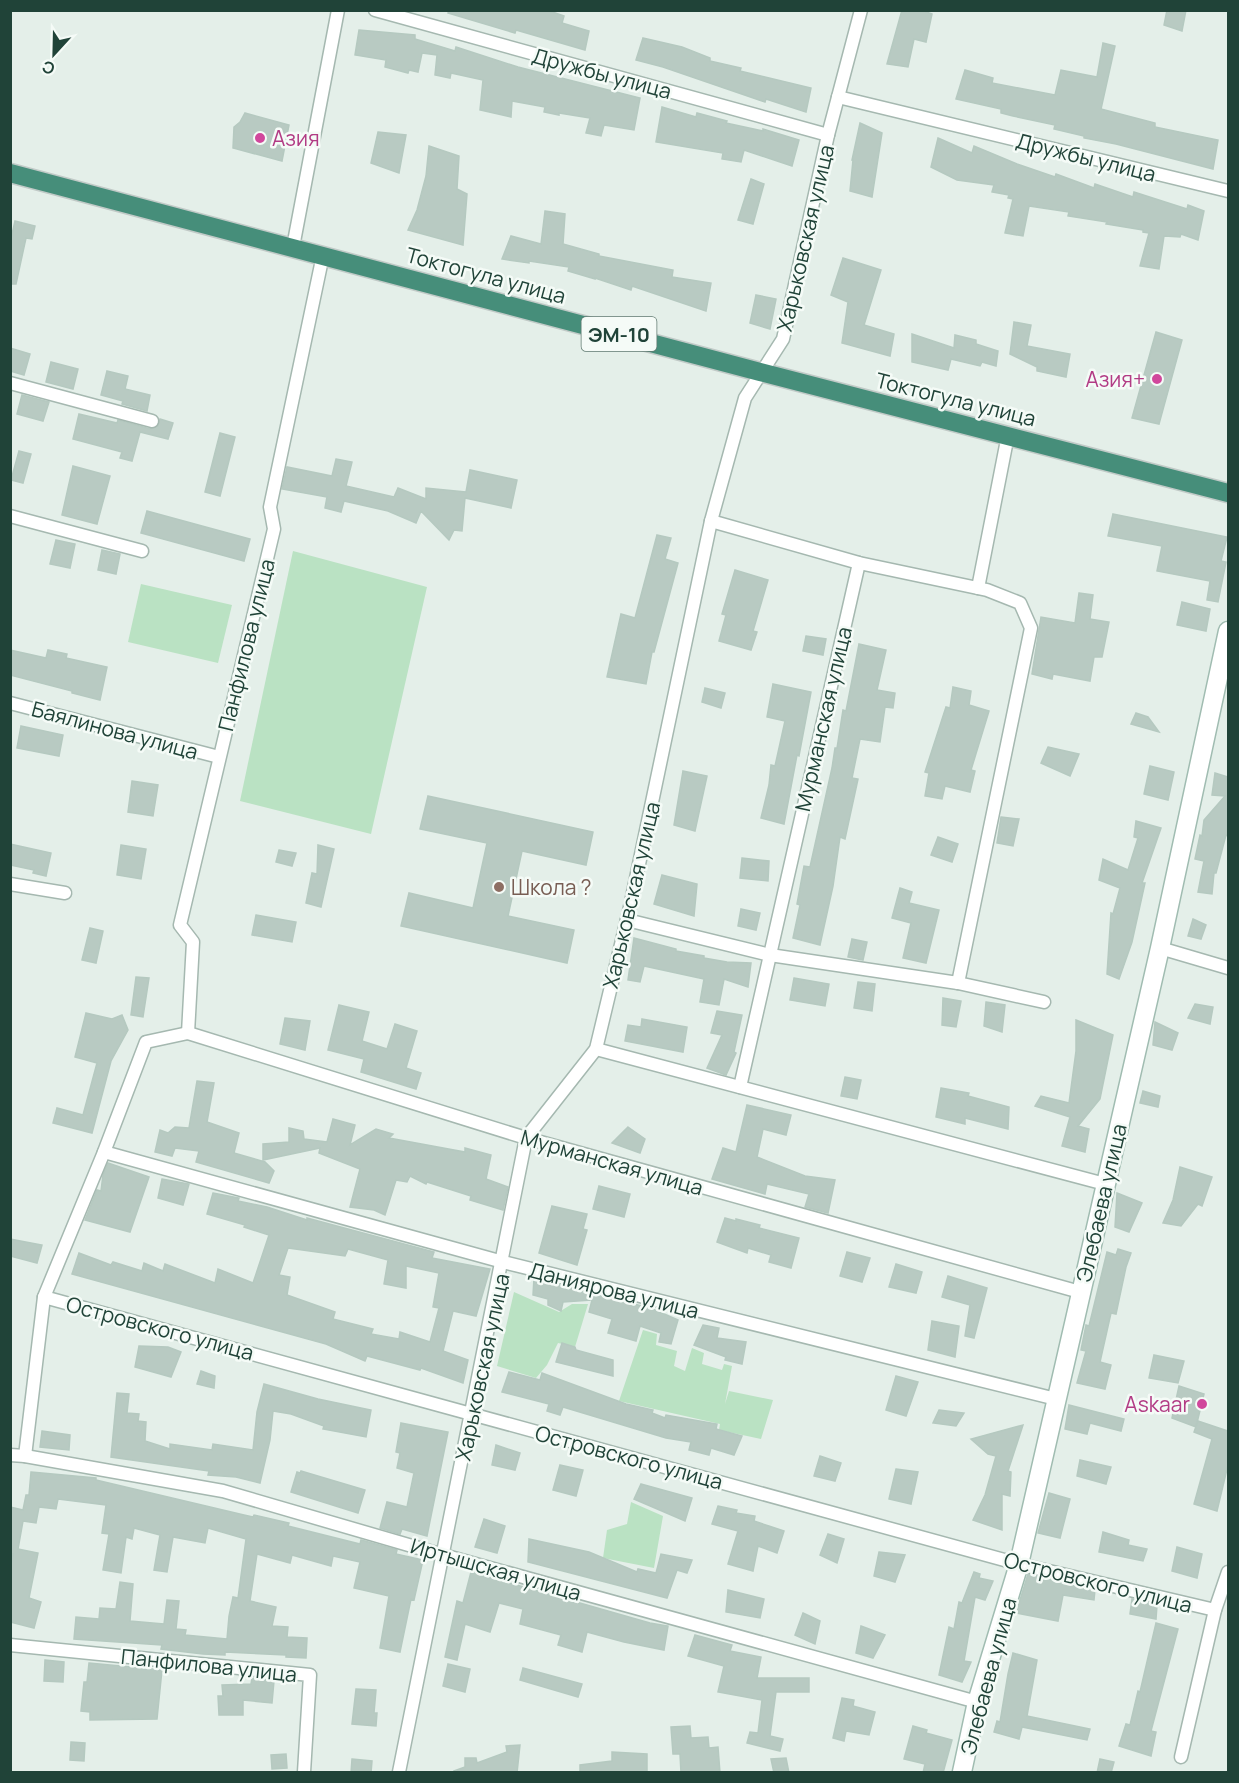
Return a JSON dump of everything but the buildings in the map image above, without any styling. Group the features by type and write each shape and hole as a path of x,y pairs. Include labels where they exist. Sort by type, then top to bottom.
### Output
{"highway":[{"name":"Токтогула улица","path":"10,173 760,372 1228,493"}],"main road":[{"name":"Элебаева улица","path":"962,1773 977,1702 1019,1564 1160,948 1228,632"}],"street":[{"path":"293,247 338,10"},
{"name":"Дружбы улица","path":"375,10 828,135"},
{"name":"Харьковская улица","path":"399,1773 526,1138 596,1049 627,920 711,521 745,398 783,339 828,135 861,10"},
{"name":"Дружбы улица","path":"838,97 1228,191"},
{"name":"Панфилова улица","path":"188,1033 193,942 180,925 274,529 270,507 322,255"},
{"path":"10,383 152,421"},
{"path":"978,588 1008,435"},
{"path":"10,516 142,551"},
{"path":"711,521 859,563 978,588 1020,603 1031,628 958,983"},
{"name":"Мурманская улица","path":"740,1086 859,563"},
{"name":"Баялинова улица","path":"10,703 219,757"},
{"path":"10,884 65,893"},
{"path":"627,920 770,955 958,983 1044,1002"},
{"path":"1160,948 1228,968"},
{"name":"Мурманская улица","path":"104,1152 146,1042 188,1033 526,1138 1080,1292"},
{"path":"596,1049 1105,1184"},
{"path":"25,1456 44,1297 104,1152"},
{"name":"Даниярова улица","path":"104,1152 503,1262 1056,1399"},
{"name":"Островского улица","path":"44,1297 1019,1564 1215,1610"},
{"name":"Иртышская улица","path":"10,1455 223,1491 443,1555 977,1702"},
{"path":"1181,1757 1215,1610 1228,1572"},
{"name":"Панфилова улица","path":"10,1645 310,1675 304,1773"}],"green space":[{"path":"293,551 427,587 371,834 240,801"},
{"path":"141,584 232,605 218,663 128,642"},
{"path":"514,1292 559,1312 572,1304 588,1304 575,1347 558,1343 547,1365 536,1378 497,1366"},
{"path":"643,1330 657,1334 656,1345 677,1351 674,1366 685,1371 692,1348 704,1353 702,1364 722,1370 724,1364 732,1366 725,1404 729,1391 773,1400 761,1439 719,1430 720,1424 619,1401"},
{"path":"631,1502 663,1516 654,1568 603,1558 607,1530 627,1524"}],"place":[{"name":"Aзия","path":"260,138"},
{"name":"Aзия+","path":"1157,379"},
{"name":"Школа ?","path":"499,887"},
{"name":"Askaar","path":"1202,1404"}]}
